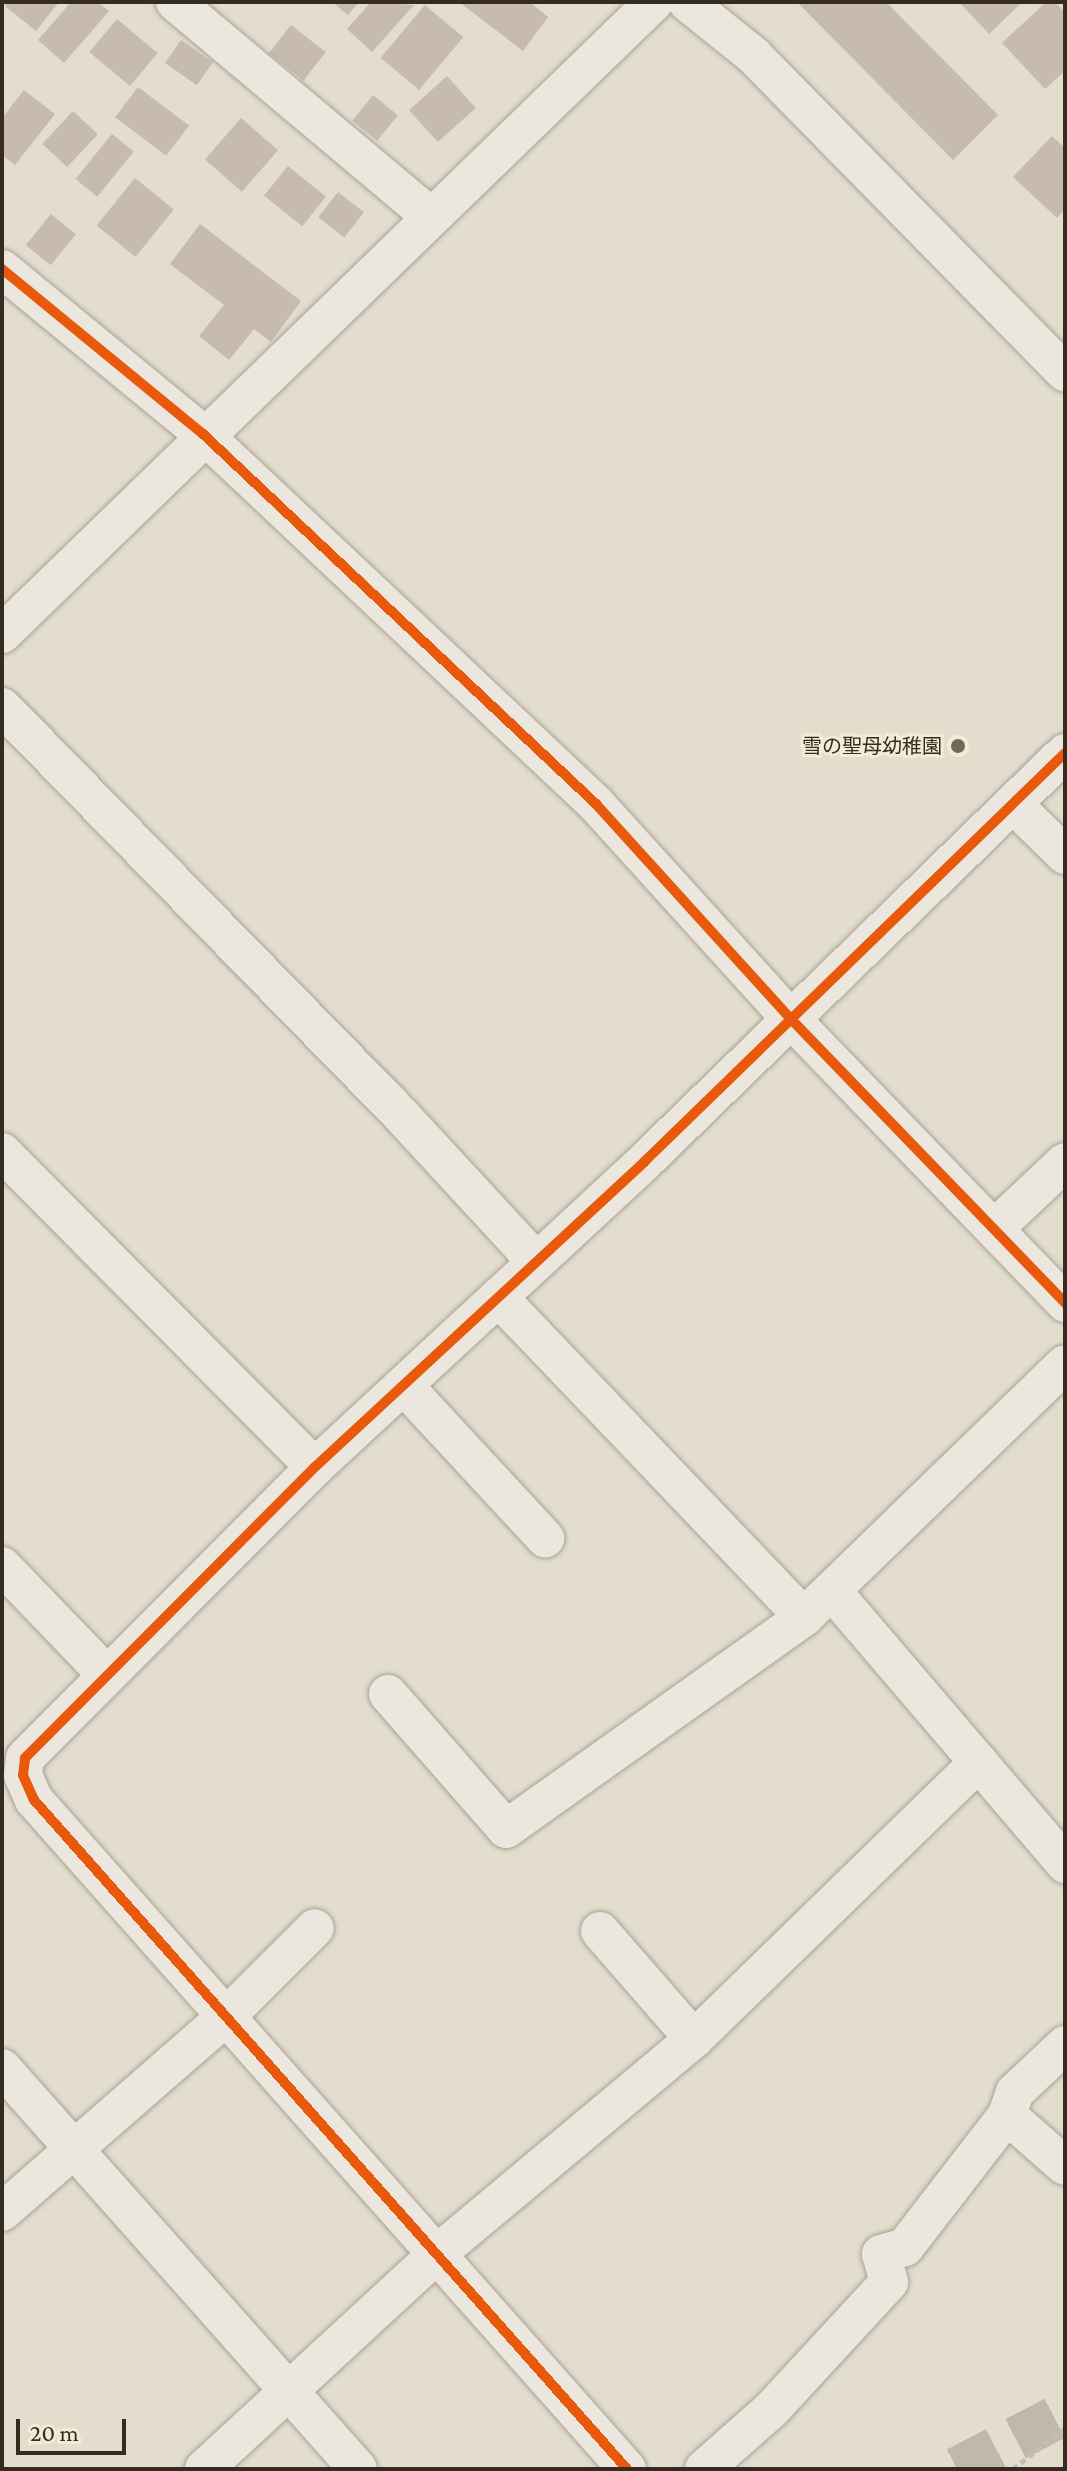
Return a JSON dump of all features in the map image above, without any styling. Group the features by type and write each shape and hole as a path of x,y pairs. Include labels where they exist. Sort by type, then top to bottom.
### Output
{"street":[{"path":"175,2 430,216"},
{"path":"2,634 203,434 654,2"},
{"path":"687,2 753,55 1065,372"},
{"path":"2,269 203,434 596,804 791,1019 1065,1303"},
{"path":"2,707 401,1115 535,1260"},
{"path":"627,2469 34,1800 23,1775 25,1758 315,1467 406,1388 535,1260 791,1019 1065,753"},
{"path":"1013,804 1065,855"},
{"path":"2,1152 315,1467"},
{"path":"995,1228 1065,1162"},
{"path":"498,1297 804,1617"},
{"path":"388,1694 506,1829 804,1617 1065,1364"},
{"path":"406,1388 545,1538"},
{"path":"2,1566 107,1675"},
{"path":"833,1592 1065,1864"},
{"path":"204,2469 438,2253 694,2039 979,1762"},
{"path":"2,2212 70,2149 227,2016 315,1928"},
{"path":"600,1931 694,2039"},
{"path":"704,2469 771,2410 889,2282 881,2254 905,2247 1007,2115 1015,2092 1065,2045"},
{"path":"2,2068 70,2149 358,2469"},
{"path":"1007,2115 1065,2166"}],"path":[{"path":"1013,2469 1065,2428"}],"building":[{"path":"8,2 59,2 36,31 5,6"},
{"path":"71,2 98,2 109,11 64,63 38,40"},
{"path":"332,2 359,2 348,15"},
{"path":"371,2 414,5 372,52 347,29"},
{"path":"459,2 530,2 548,17 523,51"},
{"path":"797,2 886,2 998,115 953,160"},
{"path":"959,2 1022,2 989,34"},
{"path":"1046,2 1055,2 1065,13 1065,71 1045,89 1002,43"},
{"path":"425,5 463,37 419,90 381,58"},
{"path":"117,19 158,53 130,86 89,52"},
{"path":"291,25 326,52 304,80 269,53"},
{"path":"181,40 213,62 197,85 165,63"},
{"path":"447,76 476,108 438,142 409,110"},
{"path":"138,87 189,126 166,156 115,117"},
{"path":"24,90 55,114 15,165 2,155 2,118"},
{"path":"373,95 398,115 377,141 352,121"},
{"path":"73,111 98,134 67,167 42,144"},
{"path":"241,118 278,150 242,192 205,160"},
{"path":"112,134 134,152 97,197 75,179"},
{"path":"1052,136 1065,148 1065,209 1057,218 1013,177"},
{"path":"288,166 326,197 302,226 264,196"},
{"path":"135,178 174,209 135,257 97,225"},
{"path":"338,192 364,212 344,238 318,217"},
{"path":"51,214 76,234 51,265 26,245"},
{"path":"200,224 301,301 271,342 254,329 229,360 199,336 224,305 170,264"}],"tunnel":[{"path":"957,2469 1065,2413"}],"cycle path":[{"path":"2,269 203,434 596,804 791,1019 1065,1303"},
{"path":"627,2469 34,1800 23,1775 25,1758 315,1467 644,1162 1065,753"}],"place":[{"name":"雪の聖母幼稚園","path":"958,746"}]}
